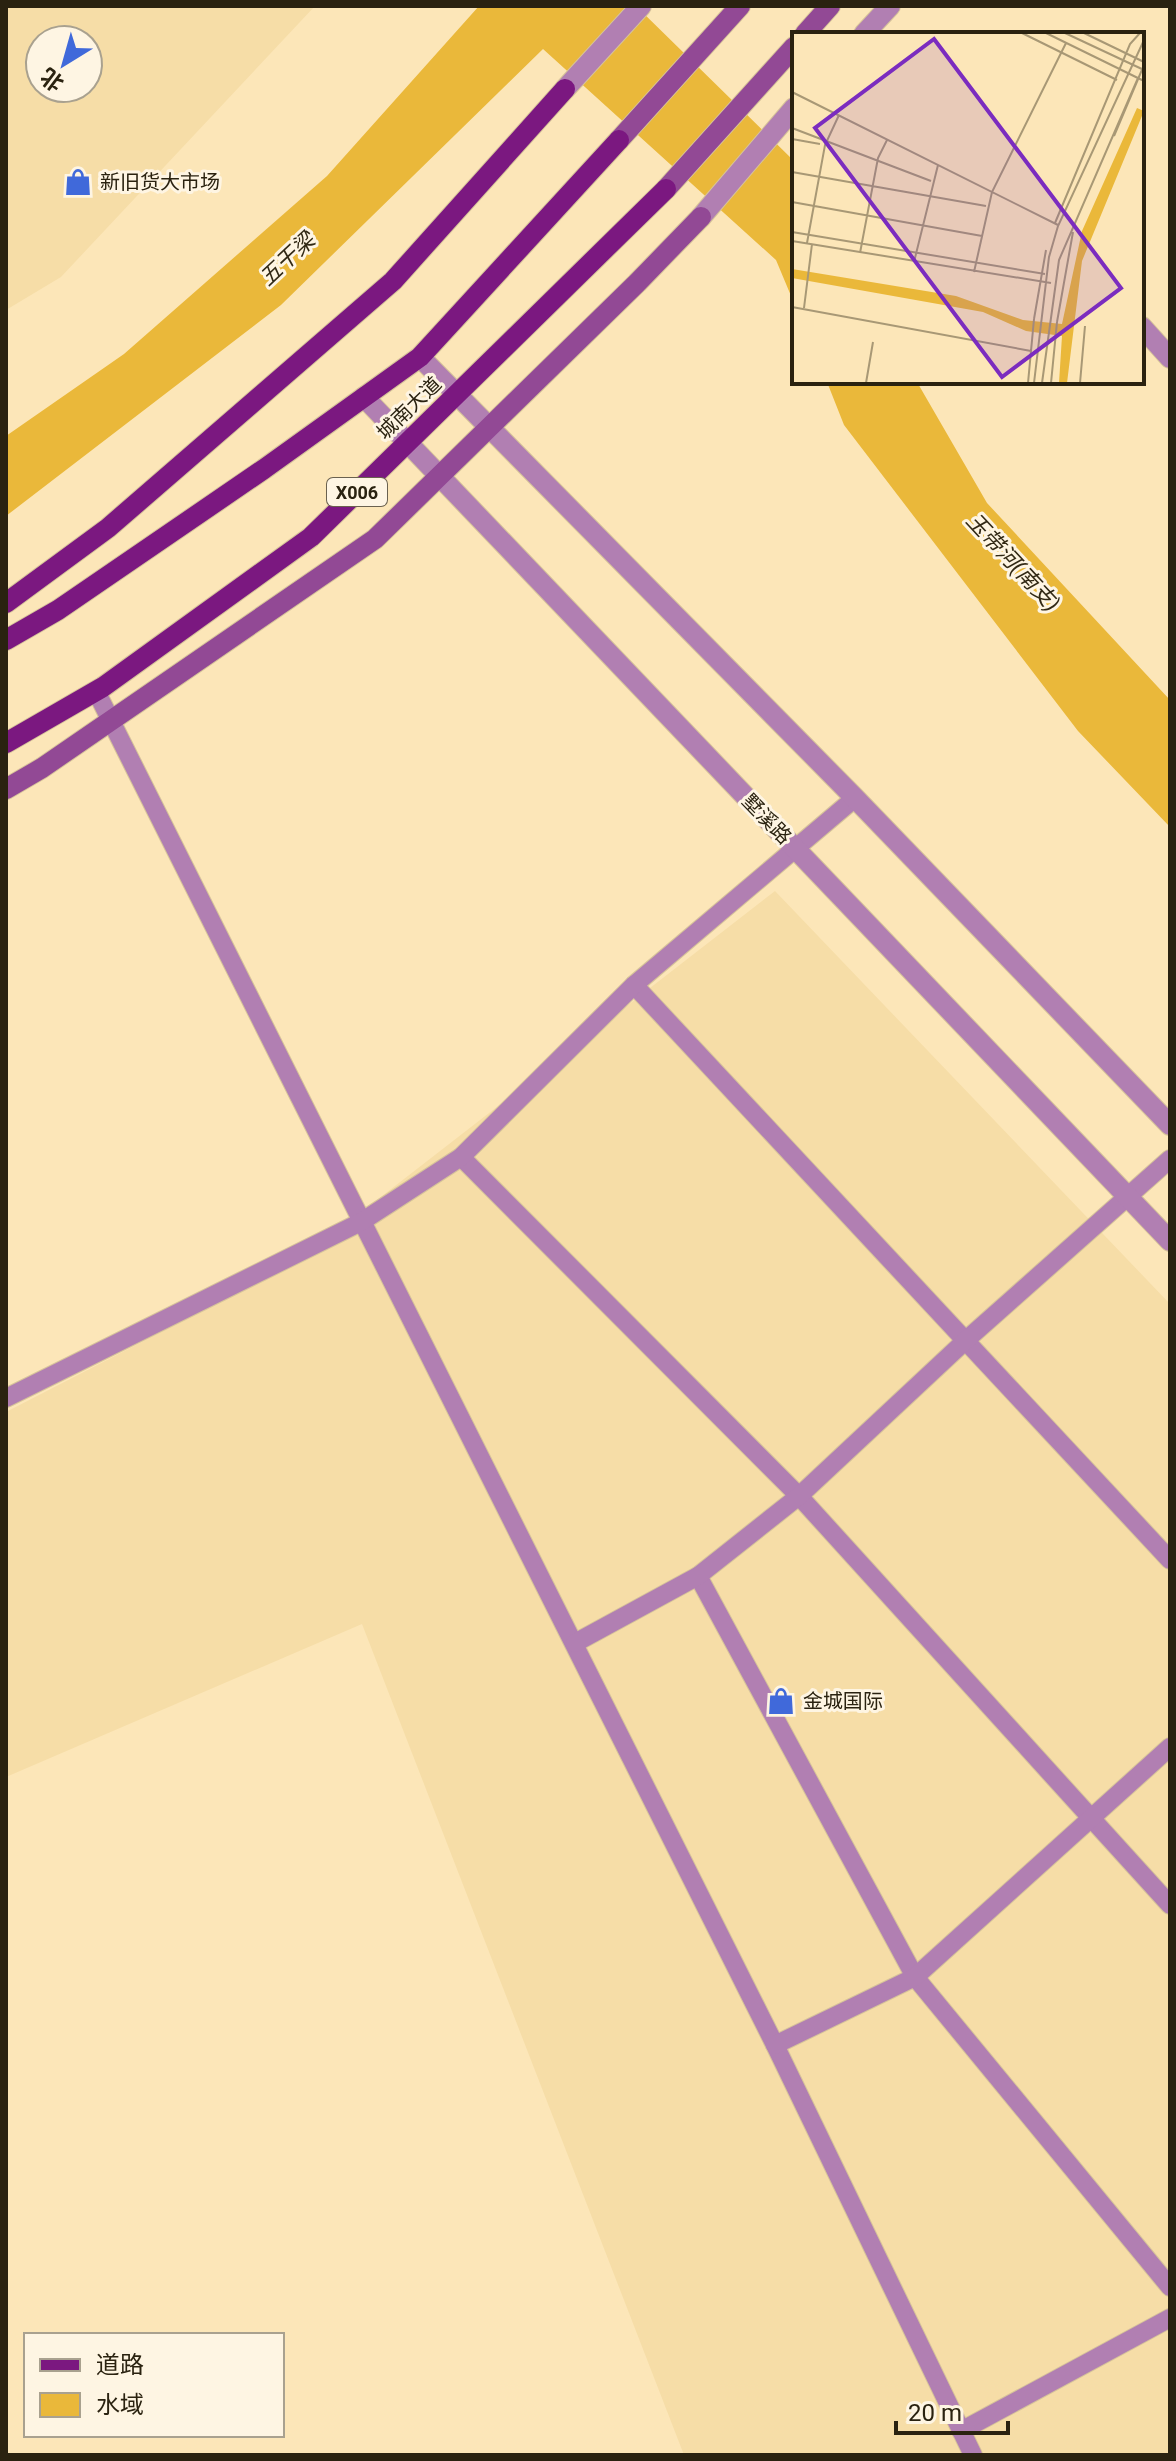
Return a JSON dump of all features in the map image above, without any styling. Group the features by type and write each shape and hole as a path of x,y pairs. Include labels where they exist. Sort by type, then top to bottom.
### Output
{"main road":[{"name":"城南大道","path":"6,640 58,610 420,357 740,6"},
{"path":"807,32 830,6"},
{"name":"城南大道","path":"6,743 96,691 311,537 666,189 792,49"},
{"path":"6,603 108,528 393,281 565,89"},
{"path":"6,789 375,539 701,217"}],"street":[{"path":"565,89 641,6"},
{"path":"869,32 890,6"},
{"path":"701,217 792,110"},
{"path":"1144,329 1170,358"},
{"path":"420,357 855,798 1170,1125"},
{"name":"墅溪路","path":"364,397 1170,1241"}],"lane":[{"path":"96,691 775,2045 973,2455"},
{"path":"6,1398 361,1222 461,1157 634,985 855,798"},
{"path":"634,985 1170,1560"},
{"path":"461,1157 799,1496 1170,1905"},
{"path":"575,1643 698,1576 799,1496 965,1341 1170,1159"},
{"path":"698,1576 915,1977 1170,2287"},
{"path":"775,2045 915,1977 1170,1747"},
{"path":"961,2431 1170,2318"}],"shaded area":[{"name":"新旧货大市场","path":"6,6 315,6 61,277 6,310"},
{"name":"金城国际","path":"775,891 1170,1304 1170,2455 684,2455 362,1624 6,1777 6,1412 297,1262"}],"water":[{"name":"五干梁","path":"479,6 636,6 792,159 792,298 776,260 543,49 281,305 6,516 6,436 124,354 327,176"},
{"name":"玉带河(南支)","path":"828,384 918,384 987,503 1170,700 1170,827 1078,731 844,425"}],"place":[{"name":"新旧货大市场","path":"78,182"},
{"name":"金城国际","path":"781,1701"}]}
